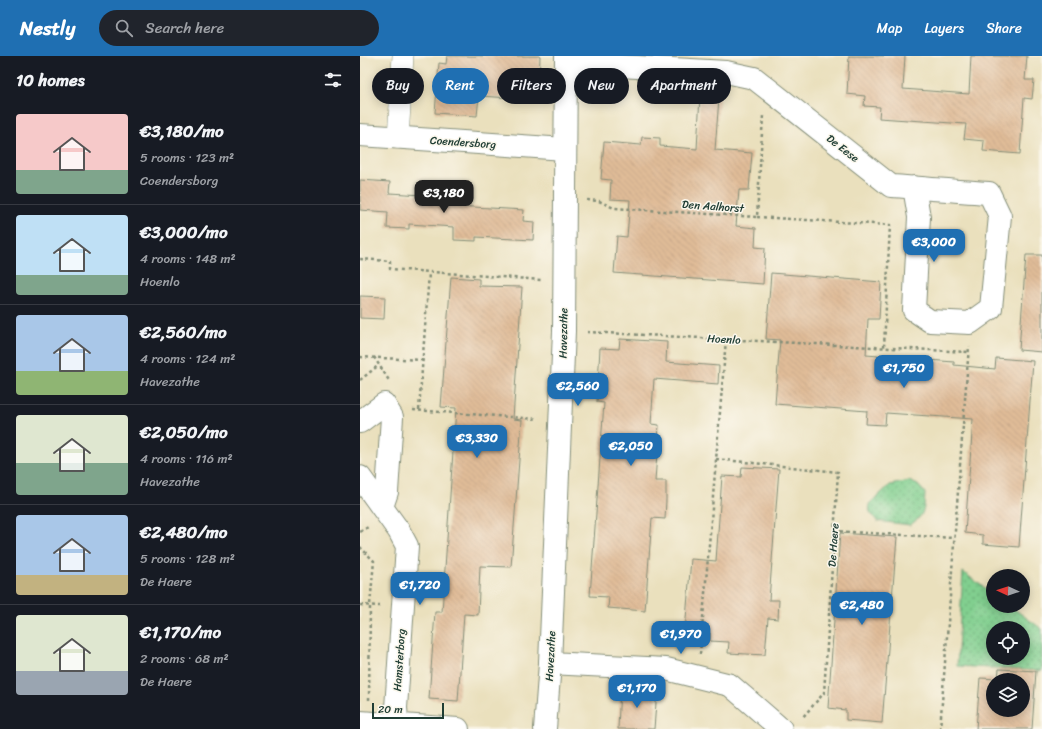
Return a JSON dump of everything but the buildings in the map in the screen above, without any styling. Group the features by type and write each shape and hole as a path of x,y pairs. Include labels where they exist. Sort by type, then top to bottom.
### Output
{"street":[{"path":"398,138 403,56"},
{"name":"De Eese","path":"566,60 726,72 754,78 891,186 988,193 1000,216 991,308 970,323"},
{"name":"Havezathe","path":"545,729 550,663 564,331 566,60"},
{"name":"Coendersborg","path":"360,135 565,149"},
{"path":"914,187 919,217 914,310 930,321 970,323"},
{"path":"360,422 384,404 392,417 387,492 382,507"},
{"name":"Hamsterborg","path":"360,477 399,531 407,546 396,708 398,727"},
{"path":"550,663 666,669 730,685 789,726"},
{"path":"364,722 398,727 458,729"}],"path":[{"name":"Den Aalhorst","path":"564,199 598,201 614,208 757,217 764,105 768,89"},
{"path":"757,217 890,225 884,348"},
{"path":"360,259 390,261 390,270 564,282"},
{"path":"419,410 429,273"},
{"path":"940,729 970,323"},
{"name":"Hoenlo","path":"564,331 968,352"},
{"path":"698,677 726,339"},
{"path":"360,356 422,360"},
{"path":"374,357 392,384"},
{"path":"360,380 379,365"},
{"path":"409,409 560,420"},
{"name":"De Haere","path":"716,459 838,472 824,693 789,726"},
{"path":"834,531 954,538"},
{"path":"360,548 374,561 370,605 364,722"}],"green space":[{"path":"909,481 918,485 925,493 924,508 919,518 910,525 877,521 870,512 869,504 890,485"},
{"path":"963,572 986,589 986,613 1020,613 1042,629 1042,671 957,666"}]}
